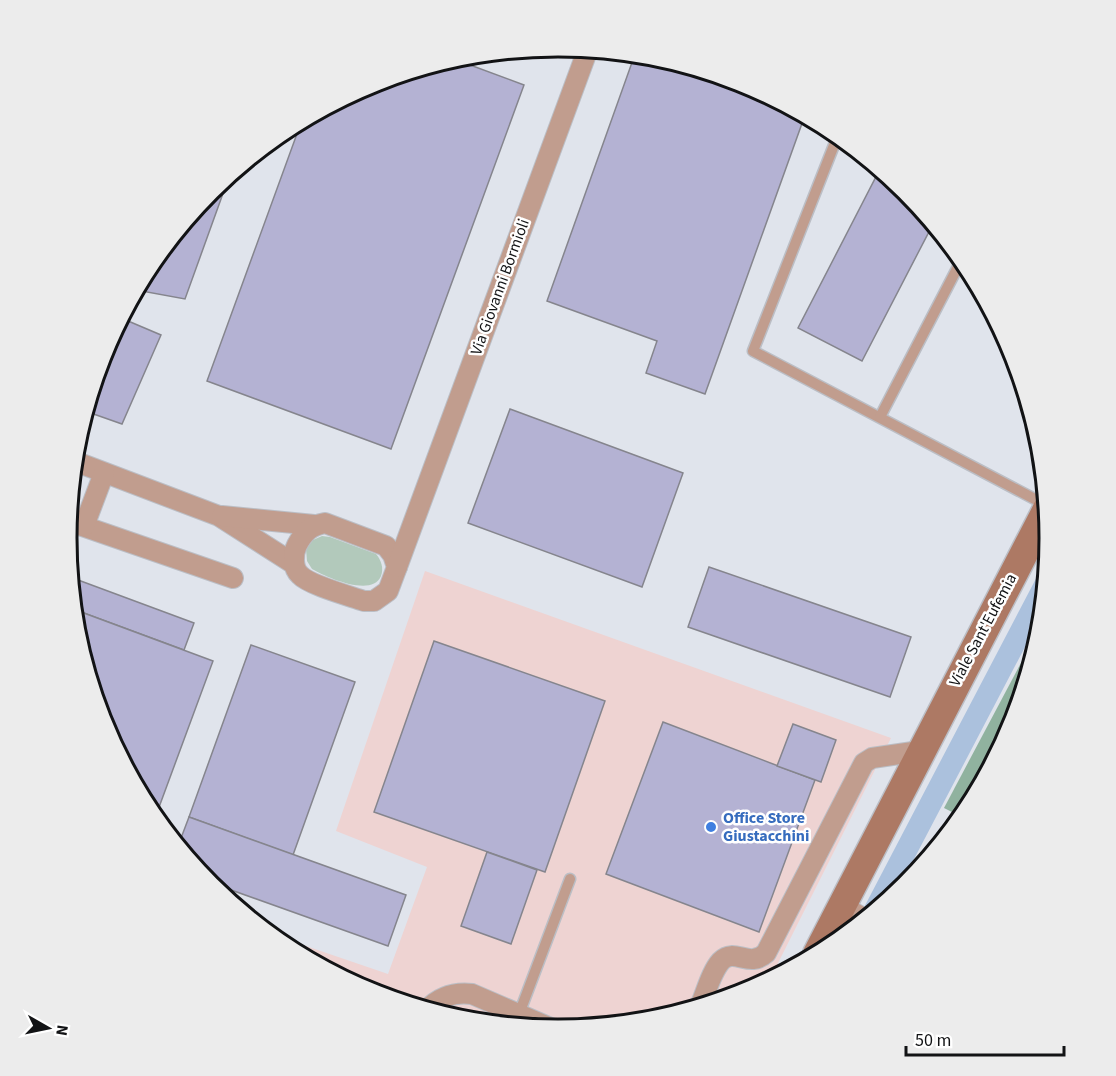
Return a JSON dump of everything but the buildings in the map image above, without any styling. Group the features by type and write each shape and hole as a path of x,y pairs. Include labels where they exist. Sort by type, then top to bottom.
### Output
{"main road":[{"name":"Viale Sant'Eufemia","path":"856,914 920,751 1038,522"}],"street":[{"name":"Via Giovanni Bormioli","path":"83,464 219,516 294,564 299,574 308,580 364,601 374,601 388,591 585,58"},
{"path":"78,520 104,473"},
{"name":"Via Giovanni Bormioli","path":"219,516 314,525 324,523 386,546 395,543 412,524"},
{"path":"77,524 233,578"},
{"path":"294,564 295,549 303,534 314,525"},
{"path":"386,546 393,555 397,567"},
{"path":"705,996 720,963 726,957 734,956 752,961 766,953 864,763 872,758 920,751"},
{"path":"435,1003 441,998 457,993 472,994 528,1018"}],"lane":[{"path":"834,144 753,351 1038,502"},
{"path":"880,417 957,269"},
{"path":"519,1014 570,879"}],"shaded area":[{"path":"425,571 891,738 776,966 713,993 652,1010 621,1015 558,1019 495,1015 464,1010 403,993 317,955 300,944 388,974 427,867 336,831"}],"green space":[{"path":"322,536 376,554 382,564 381,576 376,582 359,586 338,581 312,569 307,561 306,549 313,540"},
{"path":"1024,657 1002,722 975,778 953,812 944,808"}],"waterway":[{"path":"885,890 1034,606"}],"place":[{"name":"Office Store Giustacchini","path":"711,827"}]}
